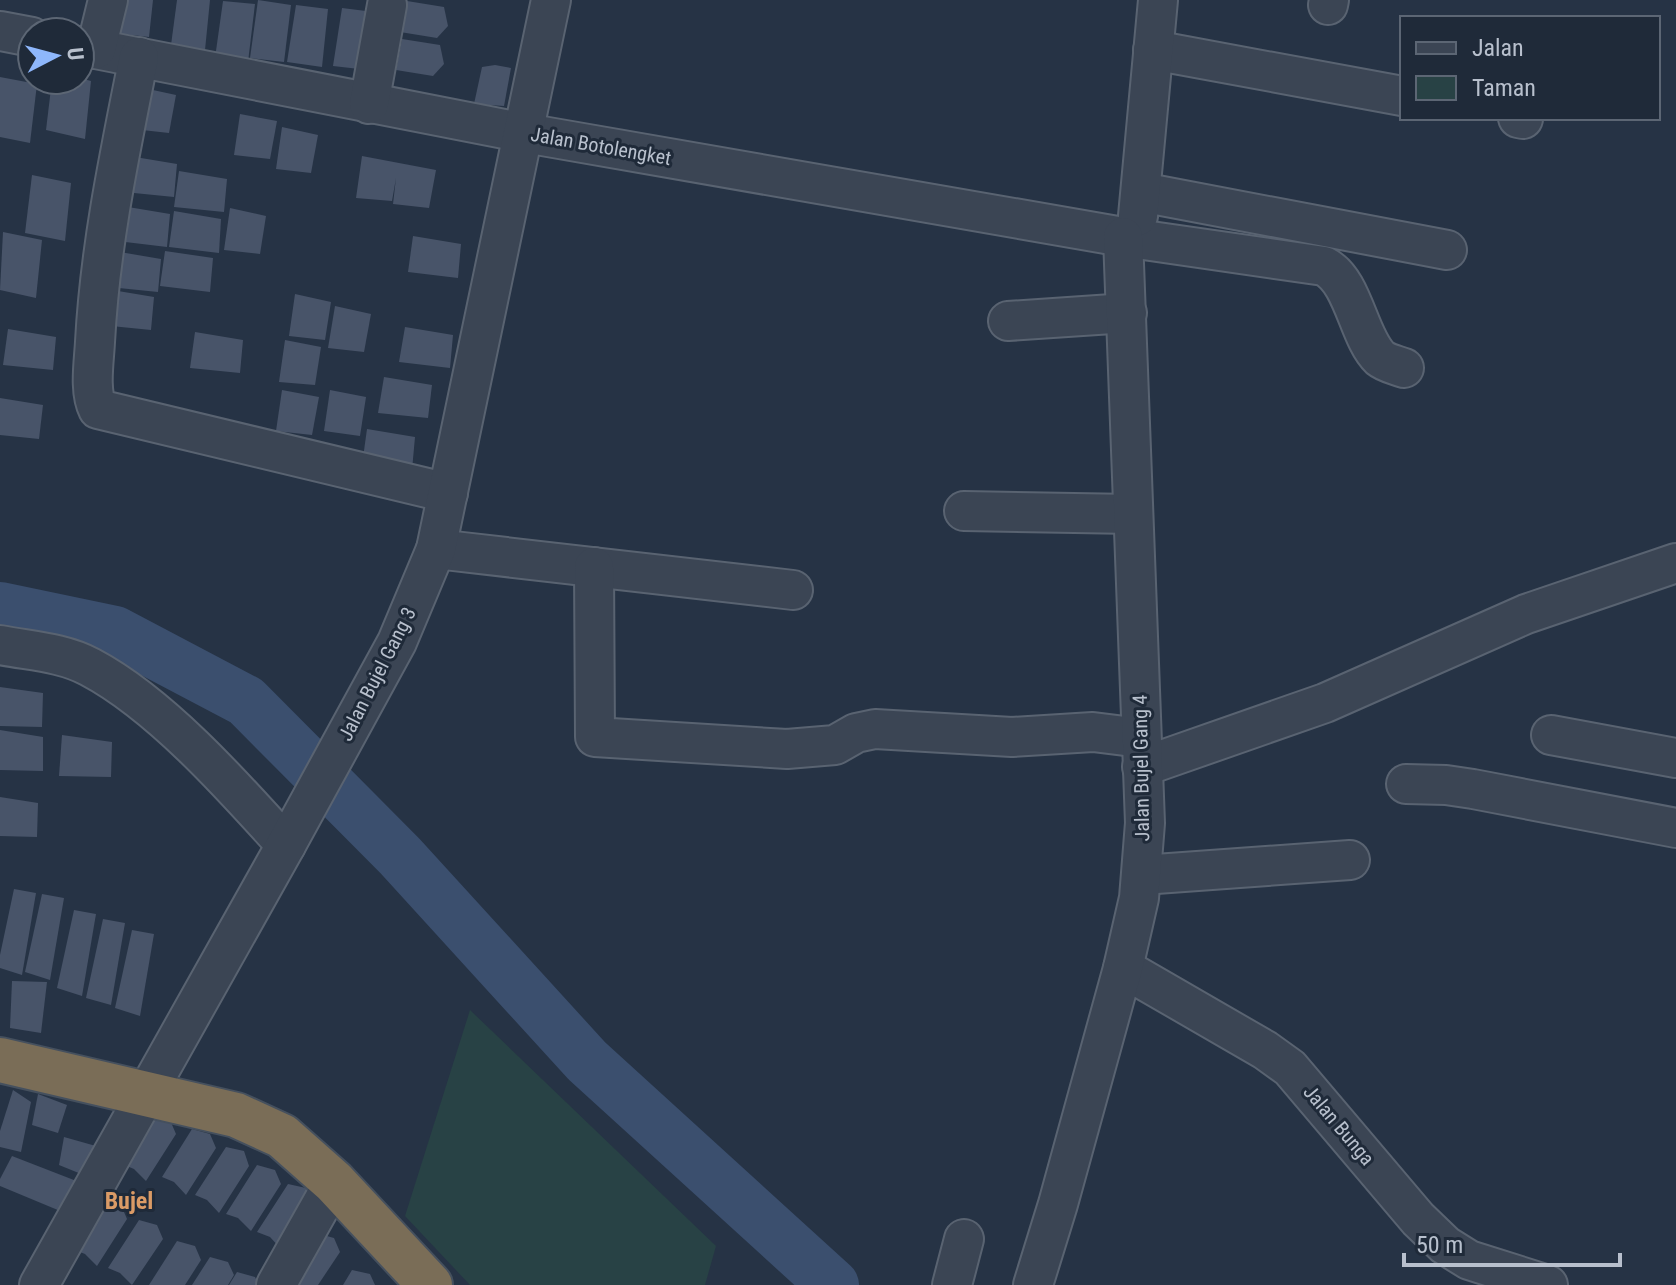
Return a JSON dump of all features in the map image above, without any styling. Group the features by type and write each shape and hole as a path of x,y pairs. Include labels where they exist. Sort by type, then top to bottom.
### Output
{"highway":[{"path":"0,1060 236,1115 282,1136 334,1182 430,1285"}],"street":[{"path":"96,29 108,0"},
{"name":"Jalan Bujel Gang 3","path":"39,1285 291,837 407,621 436,549 551,0"},
{"name":"Jalan Bujel Gang 4","path":"1033,1285 1123,968 1142,875 1142,780 1127,313 1129,238 1141,192 1158,0"},
{"path":"369,104 387,5"},
{"name":"Jalan Botolengket","path":"96,49 525,133 1129,238 1324,266 1336,275 1346,290 1378,356 1404,368"},
{"path":"1153,50 1400,96"},
{"path":"139,57 104,235 97,292 94,398 98,409 448,493"},
{"path":"1141,192 1447,250"},
{"path":"1008,321 1127,313"},
{"path":"964,511 1133,514"},
{"path":"436,549 793,590"},
{"path":"594,567 595,737 787,749 835,745 856,733 875,729 1012,737 1093,732 1142,780 1526,614 1676,563"},
{"path":"0,645 59,655 89,666 131,693 291,837"},
{"path":"1551,735 1676,758"},
{"path":"1406,784 1473,789 1676,828"},
{"path":"1142,875 1350,860"},
{"name":"Jalan Bunga","path":"1123,968 1265,1050 1290,1068 1418,1219 1445,1245 1469,1260 1548,1285"},
{"path":"276,1285 334,1182"},
{"path":"952,1285 964,1239"}],"green space":[{"path":"470,1010 716,1246 705,1285 470,1285 405,1216"}],"building":[{"path":"119,0 153,0 149,37 114,33"},
{"path":"177,0 210,0 205,50 171,45"},
{"path":"258,0 291,5 284,62 250,58"},
{"path":"223,1 255,4 248,62 215,58"},
{"path":"407,1 444,7 448,26 437,38 400,32"},
{"path":"296,5 328,9 322,67 287,62"},
{"path":"342,8 374,12 368,70 333,66"},
{"path":"402,39 440,45 444,64 433,76 396,70"},
{"path":"495,65 511,68 504,106 474,104 482,67"},
{"path":"0,77 16,80 16,96 36,96 30,143 0,137"},
{"path":"139,87 176,95 169,133 133,129"},
{"path":"50,96 89,96 85,139 46,130"},
{"path":"240,114 277,121 270,159 234,155"},
{"path":"282,127 318,135 311,173 276,169"},
{"path":"129,156 177,164 174,197 124,192"},
{"path":"362,156 436,170 429,208 393,204 396,178 392,201 356,198"},
{"path":"179,171 227,179 224,212 174,207"},
{"path":"32,175 71,183 65,241 25,233"},
{"path":"122,206 170,214 167,247 117,241"},
{"path":"230,208 266,216 260,254 224,250"},
{"path":"174,211 221,219 219,253 169,247"},
{"path":"3,232 42,240 36,298 0,290"},
{"path":"413,236 461,244 458,278 408,272"},
{"path":"114,251 161,259 158,292 109,287"},
{"path":"165,251 213,258 210,292 160,286"},
{"path":"106,289 154,297 151,330 101,325"},
{"path":"295,294 331,302 325,340 289,336"},
{"path":"335,306 371,314 364,352 328,348"},
{"path":"405,327 453,335 450,368 399,362"},
{"path":"8,329 56,337 53,370 3,365"},
{"path":"195,332 243,340 240,373 190,368"},
{"path":"285,340 321,347 315,385 279,382"},
{"path":"384,377 432,385 428,418 378,413"},
{"path":"282,390 319,397 312,435 276,431"},
{"path":"330,390 366,397 360,436 324,431"},
{"path":"0,398 43,405 39,439 0,435"},
{"path":"367,429 415,437 412,470 362,465"},
{"path":"0,687 43,693 42,727 0,726"},
{"path":"0,730 43,737 43,771 0,770"},
{"path":"62,735 112,742 111,777 59,776"},
{"path":"0,797 38,803 37,837 0,836"},
{"path":"14,889 36,893 22,975 0,968"},
{"path":"42,894 64,898 50,980 25,972"},
{"path":"74,910 96,914 82,996 57,988"},
{"path":"103,919 125,923 111,1005 86,998"},
{"path":"132,930 154,934 140,1016 115,1008"},
{"path":"12,981 47,982 41,1033 10,1028"},
{"path":"13,1090 31,1102 21,1152 0,1147 0,1131"},
{"path":"38,1094 67,1105 58,1133 32,1125"},
{"path":"153,1115 170,1120 176,1134 146,1181 134,1169 122,1164"},
{"path":"192,1129 210,1134 216,1148 186,1195 174,1182 162,1177"},
{"path":"64,1137 103,1148 91,1178 59,1165"},
{"path":"226,1147 244,1151 249,1166 219,1213 207,1200 195,1195"},
{"path":"12,1156 79,1182 65,1213 0,1186 0,1179"},
{"path":"257,1165 275,1170 281,1184 251,1231 238,1218 226,1214"},
{"path":"288,1184 306,1188 312,1202 282,1250 270,1237 257,1232"},
{"path":"104,1200 121,1205 127,1219 97,1266 85,1254 72,1249"},
{"path":"139,1220 157,1225 163,1239 132,1285 120,1273 108,1268"},
{"path":"316,1233 334,1238 340,1252 318,1285 294,1285"},
{"path":"177,1241 195,1246 201,1260 185,1285 149,1285"},
{"path":"210,1257 228,1262 234,1275 228,1285 192,1285"},
{"path":"352,1270 370,1274 375,1285 343,1285"},
{"path":"237,1272 255,1277 259,1285 229,1285"}],"waterway":[{"path":"0,608 115,632 246,701 400,856 587,1061 833,1285"}],"district":[{"name":"Bujel","path":"129,1201"}]}
